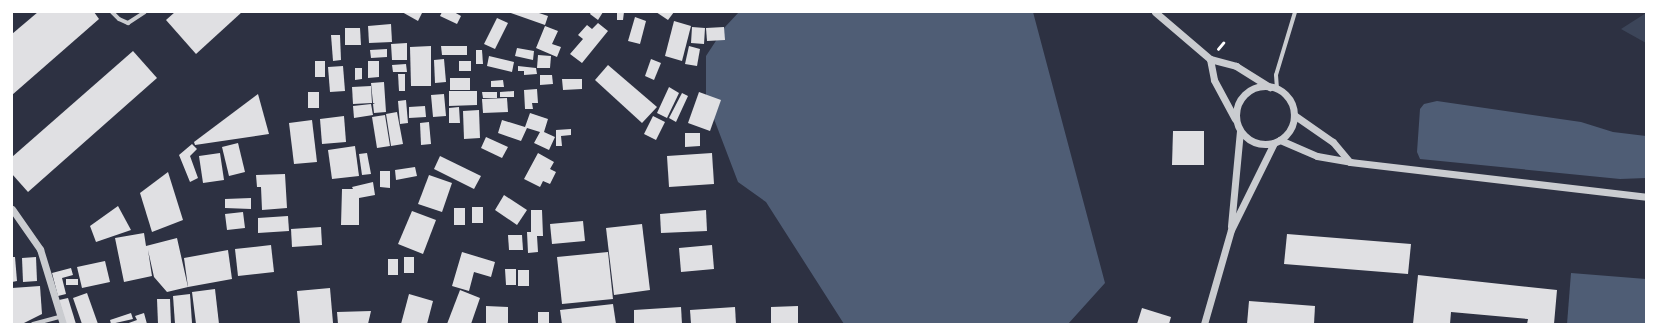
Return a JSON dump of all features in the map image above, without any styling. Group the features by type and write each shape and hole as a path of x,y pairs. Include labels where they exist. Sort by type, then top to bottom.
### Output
{"street":[{"path":"112,12 119,19 128,23 145,12"},
{"path":"1155,12 1210,59 1236,66 1287,97 1294,115 1333,142 1350,162"},
{"path":"1274,88 1276,75 1295,12"},
{"path":"1204,324 1231,230 1240,131 1214,80 1210,59"},
{"path":"1236,121 1236,109 1240,99 1248,91 1259,87 1274,88"},
{"path":"1231,230 1277,141 1290,130 1294,115"},
{"path":"1240,131 1257,143 1277,141 1317,156 1350,162 1646,197"},
{"path":"12,209 40,249 62,320 33,324"}],"shaded area":[{"path":"739,12 1033,12 1105,283 1068,324 844,324 766,202 738,182 706,98 706,56 725,27"},
{"path":"1646,13 1646,43 1621,29"},
{"path":"1437,101 1581,122 1613,132 1646,136 1646,178 1620,179 1420,159 1417,152 1420,109 1424,104"},
{"path":"1571,273 1646,279 1646,324 1567,324"}],"building":[{"path":"38,12 94,12 99,19 12,95 12,34"},
{"path":"175,12 242,12 196,54 166,20"},
{"path":"402,12 421,12 422,13 418,21"},
{"path":"442,12 454,12 461,16 457,24 440,16"},
{"path":"508,12 536,12 548,16 545,25"},
{"path":"591,12 603,12 598,20 590,14"},
{"path":"617,12 624,12 623,20 617,20"},
{"path":"656,12 674,12 668,20"},
{"path":"635,17 646,21 640,44 628,41"},
{"path":"497,18 508,23 495,49 484,44"},
{"path":"674,21 691,26 682,61 665,56"},
{"path":"598,23 608,31 582,63 570,54 583,39 578,35 587,25 592,29"},
{"path":"391,24 392,42 369,43 368,26"},
{"path":"545,26 558,31 552,44 561,47 557,57 536,48"},
{"path":"692,27 705,28 704,44 691,43"},
{"path":"724,27 725,40 707,41 706,28"},
{"path":"345,28 360,28 361,45 345,45"},
{"path":"331,35 340,35 341,60 333,61"},
{"path":"407,43 407,60 392,60 391,44"},
{"path":"431,46 431,86 411,86 410,47"},
{"path":"441,46 467,46 467,55 442,55"},
{"path":"689,46 700,49 697,66 685,64"},
{"path":"517,48 534,51 533,60 515,56"},
{"path":"387,49 387,57 371,58 370,50"},
{"path":"476,50 482,50 483,64 476,64"},
{"path":"133,51 157,78 28,192 12,174 12,157"},
{"path":"538,55 551,56 550,68 537,68"},
{"path":"489,56 514,62 512,72 487,66"},
{"path":"444,59 446,82 435,83 434,60"},
{"path":"651,59 661,63 654,80 645,76"},
{"path":"315,61 325,61 325,77 315,77"},
{"path":"368,61 379,61 379,77 368,78"},
{"path":"459,61 471,61 471,71 459,71"},
{"path":"406,64 407,72 393,72 392,65"},
{"path":"608,65 657,107 642,123 595,80"},
{"path":"343,66 345,91 330,92 328,67"},
{"path":"518,66 536,68 537,74 524,75 524,71 518,71"},
{"path":"355,68 362,68 362,79 355,80"},
{"path":"398,74 405,74 405,91 399,91"},
{"path":"540,75 552,75 553,84 540,85"},
{"path":"450,78 470,78 470,90 450,90"},
{"path":"562,79 582,79 582,89 563,90"},
{"path":"503,80 504,87 491,87 491,81"},
{"path":"384,82 386,112 374,113 373,104 375,103 373,103 371,83"},
{"path":"371,86 372,103 353,104 352,87"},
{"path":"669,87 679,93 667,118 657,113"},
{"path":"537,89 538,103 532,103 533,109 525,109 524,90"},
{"path":"449,91 477,91 477,105 449,106"},
{"path":"514,91 514,97 500,97 500,92"},
{"path":"308,92 319,92 319,108 308,108"},
{"path":"482,92 497,92 497,98 483,98"},
{"path":"699,92 721,100 710,131 688,123"},
{"path":"682,93 688,96 676,122 669,118"},
{"path":"258,94 269,134 195,145 194,142"},
{"path":"444,94 446,116 433,117 431,95"},
{"path":"507,98 508,112 483,113 482,99"},
{"path":"406,100 408,123 400,124 398,101"},
{"path":"371,104 373,115 354,118 353,106"},
{"path":"425,106 426,117 409,118 409,107"},
{"path":"459,107 460,123 449,123 449,108"},
{"path":"479,110 480,138 464,139 463,111"},
{"path":"397,112 403,144 391,146 386,114"},
{"path":"530,113 548,119 544,132 555,137 549,150 534,143 540,132 527,128 521,141 498,133 502,120 525,127"},
{"path":"385,115 390,146 377,148 372,117"},
{"path":"344,116 346,142 322,144 320,119"},
{"path":"653,116 665,122 656,140 644,134"},
{"path":"312,120 317,162 294,164 289,123"},
{"path":"429,122 431,144 421,145 420,123"},
{"path":"571,129 571,135 561,136 562,146 556,146 556,130"},
{"path":"1173,131 1204,131 1204,165 1172,165"},
{"path":"685,133 700,133 700,146 685,147"},
{"path":"486,137 508,147 502,158 481,148"},
{"path":"238,143 245,172 229,176 222,147"},
{"path":"192,144 197,149 190,156 198,178 190,182 179,155"},
{"path":"355,146 359,176 332,179 328,150"},
{"path":"220,153 224,180 203,183 199,156"},
{"path":"367,153 371,174 362,175 359,154"},
{"path":"538,153 554,162 550,169 556,172 550,184 543,181 540,187 524,179"},
{"path":"712,153 714,184 669,187 667,156"},
{"path":"440,156 481,176 474,189 434,169"},
{"path":"415,167 417,176 396,180 395,170"},
{"path":"380,171 390,171 390,188 380,187"},
{"path":"168,172 183,220 152,232 140,193"},
{"path":"285,174 287,208 262,210 261,187 257,187 256,175"},
{"path":"429,175 452,183 442,212 418,204"},
{"path":"373,182 375,195 359,198 359,225 341,225 342,189 353,189 352,187"},
{"path":"504,195 527,210 517,225 495,210"},
{"path":"251,198 251,209 225,208 225,199"},
{"path":"118,206 131,230 96,242 90,226"},
{"path":"472,207 483,207 483,223 472,223"},
{"path":"454,208 465,208 465,225 454,225"},
{"path":"531,210 542,210 543,236 537,236 538,252 528,253 527,232 531,232"},
{"path":"706,210 707,231 661,233 660,214"},
{"path":"412,211 436,220 423,254 398,244"},
{"path":"243,212 245,228 227,230 225,214"},
{"path":"288,216 289,231 258,233 258,218"},
{"path":"583,221 585,241 552,244 550,224"},
{"path":"642,224 650,290 614,295 606,228"},
{"path":"321,227 322,245 292,247 291,229"},
{"path":"144,233 146,246 177,238 188,287 167,292 154,277 148,250 152,276 124,282 115,238"},
{"path":"1287,234 1411,244 1408,274 1284,264"},
{"path":"508,235 522,235 523,250 509,250"},
{"path":"271,245 274,272 238,276 235,249"},
{"path":"712,245 714,269 681,272 679,248"},
{"path":"228,250 232,279 188,287 184,258"},
{"path":"462,252 495,262 491,277 474,272 469,291 452,286"},
{"path":"608,252 613,299 562,304 557,257"},
{"path":"12,257 15,257 17,281 12,282"},
{"path":"36,257 37,281 23,282 22,258"},
{"path":"404,257 414,257 414,273 404,273"},
{"path":"388,259 398,259 398,275 388,275"},
{"path":"105,261 110,282 82,288 77,267"},
{"path":"71,268 73,275 62,278 66,294 58,296 52,273"},
{"path":"505,269 516,269 516,285 506,285"},
{"path":"518,270 529,270 529,286 518,286"},
{"path":"1418,275 1557,290 1554,324 1527,324 1528,319 1451,312 1450,324 1413,324"},
{"path":"66,279 78,279 78,285 66,285"},
{"path":"40,286 42,314 22,324 12,324 12,288"},
{"path":"330,288 333,323 300,324 297,291"},
{"path":"215,289 219,324 196,324 192,292"},
{"path":"460,290 480,298 471,324 447,324"},
{"path":"87,293 98,324 82,324 73,298"},
{"path":"190,294 192,323 175,324 173,296"},
{"path":"409,294 433,301 427,324 401,324"},
{"path":"68,298 76,324 66,324 59,300"},
{"path":"157,299 170,299 171,324 158,324"},
{"path":"1249,301 1315,306 1314,324 1247,324"},
{"path":"613,304 616,324 562,324 560,310"},
{"path":"486,306 508,307 508,324 486,324"},
{"path":"798,306 798,324 771,324 771,307"},
{"path":"681,307 682,324 634,324 634,310"},
{"path":"735,307 736,324 691,324 690,310"},
{"path":"1142,308 1171,317 1169,324 1137,324"},
{"path":"371,311 368,324 338,324 337,312"},
{"path":"538,312 549,312 549,324 538,324"},
{"path":"131,313 133,319 111,324 110,320"},
{"path":"144,313 147,324 126,324 137,320 135,316"}]}
